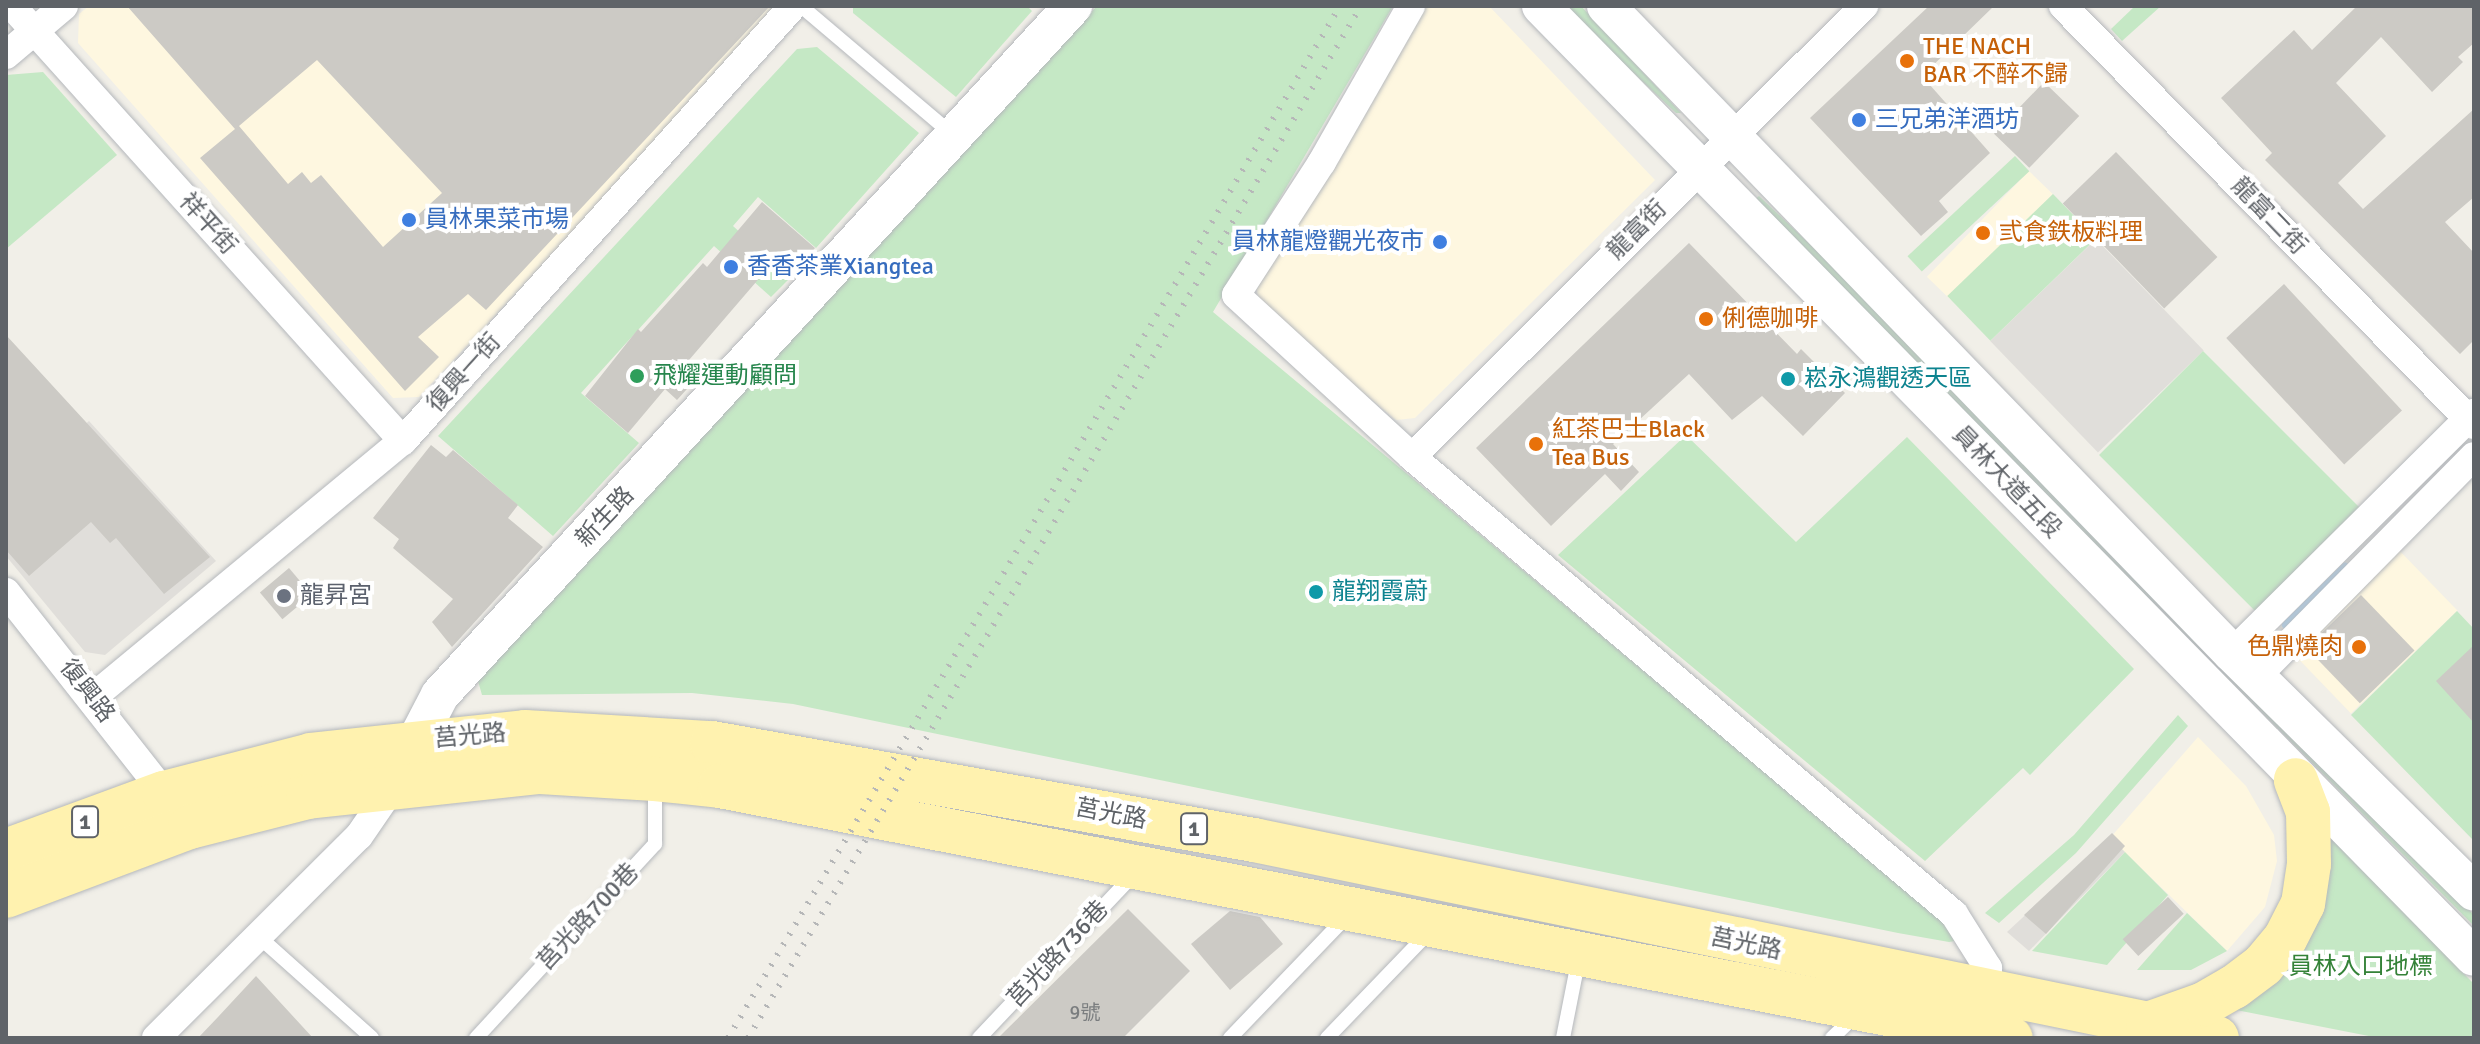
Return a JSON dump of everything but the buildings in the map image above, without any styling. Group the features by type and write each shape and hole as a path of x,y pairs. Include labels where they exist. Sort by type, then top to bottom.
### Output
{"main road":[{"name":"新生路","path":"394,785 440,695 956,138 1073,6"},
{"name":"員林大道五段","path":"1541,6 2296,780 2474,957"},
{"name":"員林大道五段","path":"1606,6 2244,665 2474,892"},
{"name":"莒光路","path":"6,851 164,793 311,755 415,741 525,732 712,743 854,765 1254,840 1923,981 1986,990 2217,1038"},
{"name":"莒光路","path":"6,896 190,827 308,797 394,785 540,772 655,779 735,789 1137,871 1579,956 1863,1024 2011,1038"},
{"path":"2145,1025 2204,1004 2234,987 2263,965 2285,939 2303,904 2309,864 2308,812 2296,780"},
{"path":"2443,862 2474,885"}],"street":[{"name":"祥平街","path":"12,6 403,441"},
{"path":"6,55 64,6"},
{"name":"復興一街","path":"93,697 403,441 793,6"},
{"path":"1411,6 1322,162 1236,295 1412,457 1954,914 1988,968 1986,990 1942,1032"},
{"name":"龍富街","path":"1412,457 1732,133 1864,6"},
{"name":"龍富二街","path":"2063,6 2472,419"},
{"path":"2244,665 2472,419"},
{"path":"2244,665 2474,456"},
{"name":"復興路","path":"6,592 93,697 164,793"},
{"name":"新生路","path":"156,1038 359,836 394,785"},
{"path":"1863,1024 1923,981"}],"lane":[{"path":"801,6 956,138"},
{"name":"莒光路700巷","path":"476,1038 655,844 655,779"},
{"name":"莒光路736巷","path":"979,1038 1137,871"},
{"path":"1230,1038 1351,912"},
{"path":"1327,1038 1434,927"},
{"path":"257,935 372,1038"},
{"path":"1563,1038 1579,956"}],"shaded area":[{"name":"員林果菜市場","path":"89,6 783,6 419,397 393,398 78,43 79,14"},
{"name":"員林龍燈觀光夜市","path":"1424,6 1489,6 1655,180 1415,418 1396,420 1260,306 1256,287"},
{"path":"2029,171 2053,194 1951,300 1927,277"},
{"path":"2096,239 2204,350 2098,453 1990,341"},
{"path":"89,421 216,561 105,655 85,652 6,556 6,490"},
{"path":"2397,548 2457,611 2351,713 2291,651"},
{"path":"2198,737 2246,786 2274,835 2277,861 2265,907 2227,951 2110,838"},
{"path":"2110,837 2125,852 2029,951 2007,932"}],"green space":[{"path":"853,6 1027,6 1032,11 956,97 853,13"},
{"path":"1097,6 1393,6 1213,312 1965,939 1949,942 1898,933 793,704 692,693 482,695 478,681"},
{"path":"1563,6 1581,6 1681,113 1676,113"},
{"path":"2135,6 2161,6 2122,41 2111,29"},
{"path":"817,47 919,133 816,248 758,197 733,226 790,278 771,297 714,246 581,393 639,443 553,536 438,436 797,49"},
{"path":"43,72 117,155 6,249 6,75"},
{"path":"2015,156 2029,171 1922,272 1907,256"},
{"path":"2053,194 2096,239 1990,341 1947,296"},
{"path":"1759,196 1880,311 2474,915 2474,926 1754,200"},
{"path":"2203,351 2363,511 2259,615 2099,455"},
{"path":"1686,435 1796,542 1907,437 2134,669 2030,775 2023,768 1925,861 1558,555"},
{"path":"2457,611 2474,629 2474,841 2351,715"},
{"path":"2178,715 2188,726 2076,853 1999,923 1985,913 2074,835"},
{"name":"員林入口地標","path":"2325,832 2474,984 2474,1038 2379,1038 2231,1009"},
{"path":"2125,852 2168,895 2107,965 2032,951"},
{"path":"2187,913 2227,951 2191,970 2137,970"}],"waterway":[{"path":"2286,625 2345,567"}],"railway":[{"path":"728,1038 1340,6"},
{"path":"748,1038 1361,6"}],"place":[{"name":"THE NACH BAR 不醉不歸","path":"1907,61"},
{"name":"三兄弟洋酒坊","path":"1859,120"},
{"name":"員林果菜市場","path":"409,220"},
{"name":"弎食鉄板料理","path":"1983,233"},
{"name":"員林龍燈觀光夜市","path":"1440,242"},
{"name":"香香茶業Xiangtea","path":"731,267"},
{"name":"俐德咖啡","path":"1706,319"},
{"name":"飛耀運動顧問","path":"637,376"},
{"name":"崧永鴻觀透天區","path":"1788,379"},
{"name":"紅茶巴士Black Tea Bus","path":"1536,444"},
{"name":"龍翔霞蔚","path":"1316,592"},
{"name":"龍昇宮","path":"284,596"},
{"name":"色鼎燒肉","path":"2359,647"}]}
